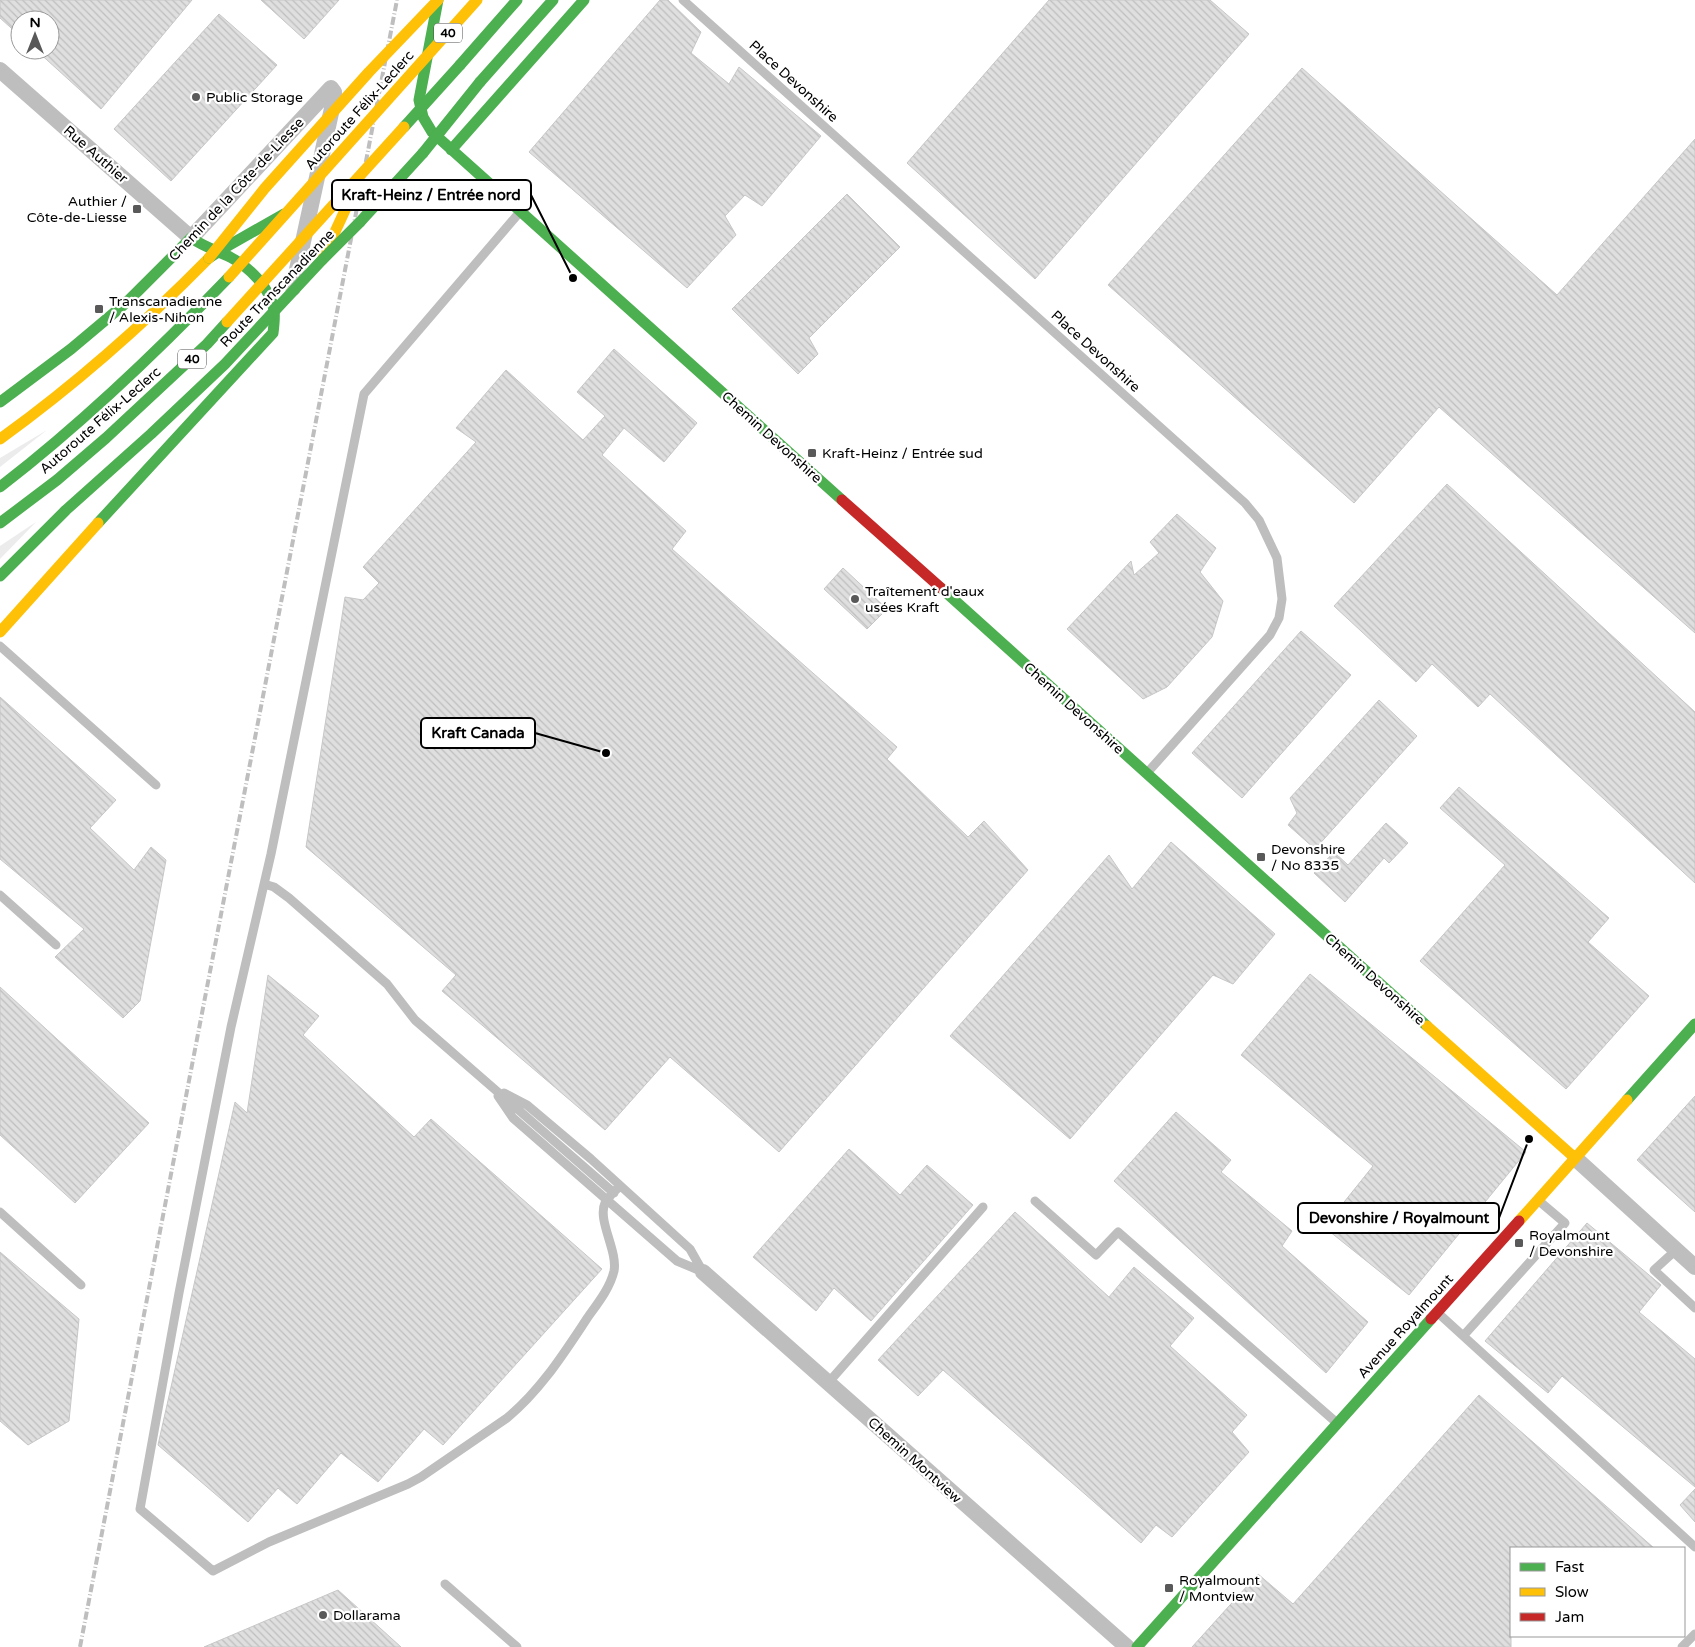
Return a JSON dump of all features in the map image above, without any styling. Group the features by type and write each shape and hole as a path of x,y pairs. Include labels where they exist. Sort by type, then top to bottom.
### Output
{"main road":[{"name":"Chemin Devonshire","path":"438,0 419,100 419,110 427,125 451,150 1575,1158"},
{"path":"0,439 62,394 118,347 166,302 209,258 265,188 369,72 438,0"},
{"name":"Autoroute Félix-Leclerc","path":"0,486 69,432 160,349 208,300 478,0"},
{"name":"Autoroute Félix-Leclerc","path":"0,523 57,480 106,438 187,363 238,312 517,0"},
{"name":"Route Transcanadienne","path":"0,576 66,510 151,434 225,364 423,153 480,82 553,0"},
{"path":"451,150 584,0"},
{"path":"322,260 363,173"},
{"path":"209,258 290,210"},
{"path":"191,238 204,247 230,258 256,277 274,307 273,333"},
{"name":"Chemin de la Côte-de-Liesse","path":"0,402 71,349 127,302 191,238"},
{"name":"Chemin de la Côte-de-Liesse","path":"0,632 273,333"},
{"name":"Avenue Royalmount","path":"1137,1647 1695,1024"}],"street":[{"name":"Rue Authier","path":"0,70 191,238"},
{"name":"Chemin de la Côte-de-Liesse","path":"191,238 331,88 334,95 332,111 290,301 283,319 273,333"},
{"path":"314,106 332,111"},
{"name":"Chemin Devonshire","path":"1575,1158 1695,1267"},
{"name":"Chemin Montview","path":"703,1272 1127,1647"}],"lane":[{"name":"Place Devonshire","path":"683,0 1245,503 1259,520 1277,558 1282,599 1279,618 1270,635 1146,774"},
{"path":"520,211 364,394 264,884 232,1026 174,1322 140,1509 213,1571 262,1545 408,1484 429,1471 518,1409 554,1368 610,1282 614,1268 614,1257 603,1209 607,1200 617,1189"},
{"path":"0,646 156,785"},
{"path":"264,884 280,891 387,984 415,1020 492,1087 513,1118 677,1261 703,1272"},
{"path":"0,895 56,945"},
{"path":"492,1087 527,1104 617,1189 690,1249 703,1272"},
{"path":"1464,1335 1565,1223 1538,1200"},
{"path":"1036,1201 1096,1255 1118,1232 1337,1424"},
{"path":"828,1383 984,1207"},
{"path":"0,1212 81,1286"},
{"path":"1676,1250 1654,1270 1695,1308"},
{"path":"1438,1312 1695,1547"},
{"path":"445,1584 517,1647"},
{"path":"1682,1647 1695,1634"}],"shaded area":[{"path":"47,430 0,467 0,458"},
{"path":"36,522 0,559 0,546"}],"building":[{"path":"0,0 192,0 101,109 47,60 60,60 60,10 10,10 10,27 0,18"},
{"path":"261,0 339,0 304,39"},
{"path":"660,0 668,0 701,32 691,53 729,84 739,67 821,136 762,206 745,195 725,216 736,235 687,288 529,152"},
{"path":"1049,0 1210,0 1249,34 1035,279 907,163"},
{"name":"Public Storage","path":"219,14 277,65 171,181 114,129"},
{"path":"1302,68 1557,295 1695,139 1695,633 1439,407 1354,503 1108,285"},
{"path":"847,194 900,247 809,338 818,354 798,374 732,309"},
{"path":"614,349 697,423 664,462 624,428 602,455 686,531 672,549 897,747 887,759 968,837 984,821 1028,870 779,1152 670,1057 605,1130 442,991 456,975 306,847 345,597 363,600 379,583 363,567 476,442 456,428 506,370 583,440 605,416 577,392"},
{"path":"1447,484 1695,712 1695,883 1490,694 1478,707 1432,664 1416,682 1334,606"},
{"path":"1177,514 1216,548 1200,572 1223,601 1212,637 1167,687 1143,699 1067,629 1131,561 1134,575 1159,553 1150,542"},
{"name":"Traîtement d'eaux usées Kraft","path":"843,568 887,609 867,629 824,589"},
{"path":"1301,631 1351,675 1242,798 1192,753"},
{"path":"0,697 116,800 90,828 134,870 151,847 166,860 140,1001 123,1018 55,957 84,929 0,859"},
{"path":"1379,700 1417,736 1315,849 1288,825 1297,813 1290,798"},
{"path":"1459,787 1609,918 1588,942 1649,996 1566,1089 1420,961 1505,865 1440,808"},
{"path":"1386,823 1408,843 1389,863 1384,858 1345,902 1314,873 1334,852 1348,865"},
{"path":"1171,842 1275,934 1233,984 1213,975 1070,1139 950,1036 1109,855 1132,889"},
{"path":"1310,974 1526,1152 1409,1295 1324,1227 1373,1166 1241,1055"},
{"path":"268,975 319,1016 303,1035 414,1137 431,1119 602,1269 443,1445 424,1429 378,1482 341,1453 297,1504 278,1488 248,1522 158,1445 235,1102 247,1113"},
{"path":"0,987 149,1123 75,1203 0,1135"},
{"path":"1695,1096 1695,1212 1637,1160"},
{"path":"1176,1112 1231,1160 1221,1172 1292,1231 1282,1246 1368,1322 1326,1373 1114,1181"},
{"path":"849,1149 900,1195 927,1165 973,1205 871,1321 834,1288 816,1311 753,1257"},
{"path":"1015,1212 1109,1297 1134,1267 1194,1318 1170,1346 1247,1415 1232,1432 1249,1452 1172,1537 1156,1525 1141,1543 943,1370 918,1396 878,1360"},
{"path":"1587,1223 1661,1285 1639,1312 1695,1359 1695,1487 1562,1376 1548,1393 1485,1341"},
{"path":"0,1252 79,1319 69,1421 28,1445 0,1421"},
{"path":"1479,1395 1653,1547 1510,1547 1511,1647 1192,1647 1258,1574 1293,1604"},
{"path":"1695,1489 1695,1522 1680,1505"},
{"name":"Dollarama","path":"338,1590 401,1647 204,1647"}],"railway":[{"path":"80,1647 397,0"}],"traffic: fast":[{"path":"438,0 419,100 423,117 432,132 842,500"},
{"path":"460,65 517,0"},
{"path":"480,82 553,0"},
{"path":"451,150 584,0"},
{"path":"404,127 460,65"},
{"path":"423,153 480,82"},
{"path":"360,222 423,153"},
{"path":"226,247 284,214"},
{"path":"322,260 360,222"},
{"path":"0,402 71,349 127,302 191,238 237,261 258,279 272,302 274,310 273,333 98,523"},
{"path":"209,258 226,247"},
{"path":"0,576 66,510 151,434 225,364 322,260"},
{"path":"0,487 61,438 119,386 229,277"},
{"path":"0,523 57,480 106,438 207,344 227,322"},
{"path":"941,588 1427,1026"},
{"path":"1627,1100 1695,1024"},
{"path":"1137,1647 1431,1319"}],"traffic: slow":[{"path":"209,258 265,188 369,72 438,0"},
{"path":"229,277 477,0"},
{"path":"227,322 404,127"},
{"path":"322,260 358,182"},
{"path":"0,439 108,353 209,258"},
{"path":"0,632 98,523"},
{"path":"1427,1026 1575,1158"},
{"path":"1519,1221 1627,1100"}],"traffic: jam":[{"path":"842,500 941,588"},
{"path":"1431,1319 1519,1221"}],"place":[{"name":"Public Storage","path":"196,97"},
{"name":"Authier / Côte-de-Liesse","path":"137,209"},
{"name":"Kraft-Heinz / Entrée nord","path":"573,278"},
{"name":"Transcanadienne / Alexis-Nihon","path":"99,309"},
{"name":"Kraft-Heinz / Entrée sud","path":"812,453"},
{"name":"Traîtement d'eaux usées Kraft","path":"855,599"},
{"name":"Kraft Canada","path":"606,753"},
{"name":"Devonshire / No 8335","path":"1261,857"},
{"name":"Devonshire / Royalmount","path":"1529,1139"},
{"name":"Royalmount / Devonshire","path":"1519,1243"},
{"name":"Royalmount / Montview","path":"1169,1588"},
{"name":"Dollarama","path":"323,1615"}]}
